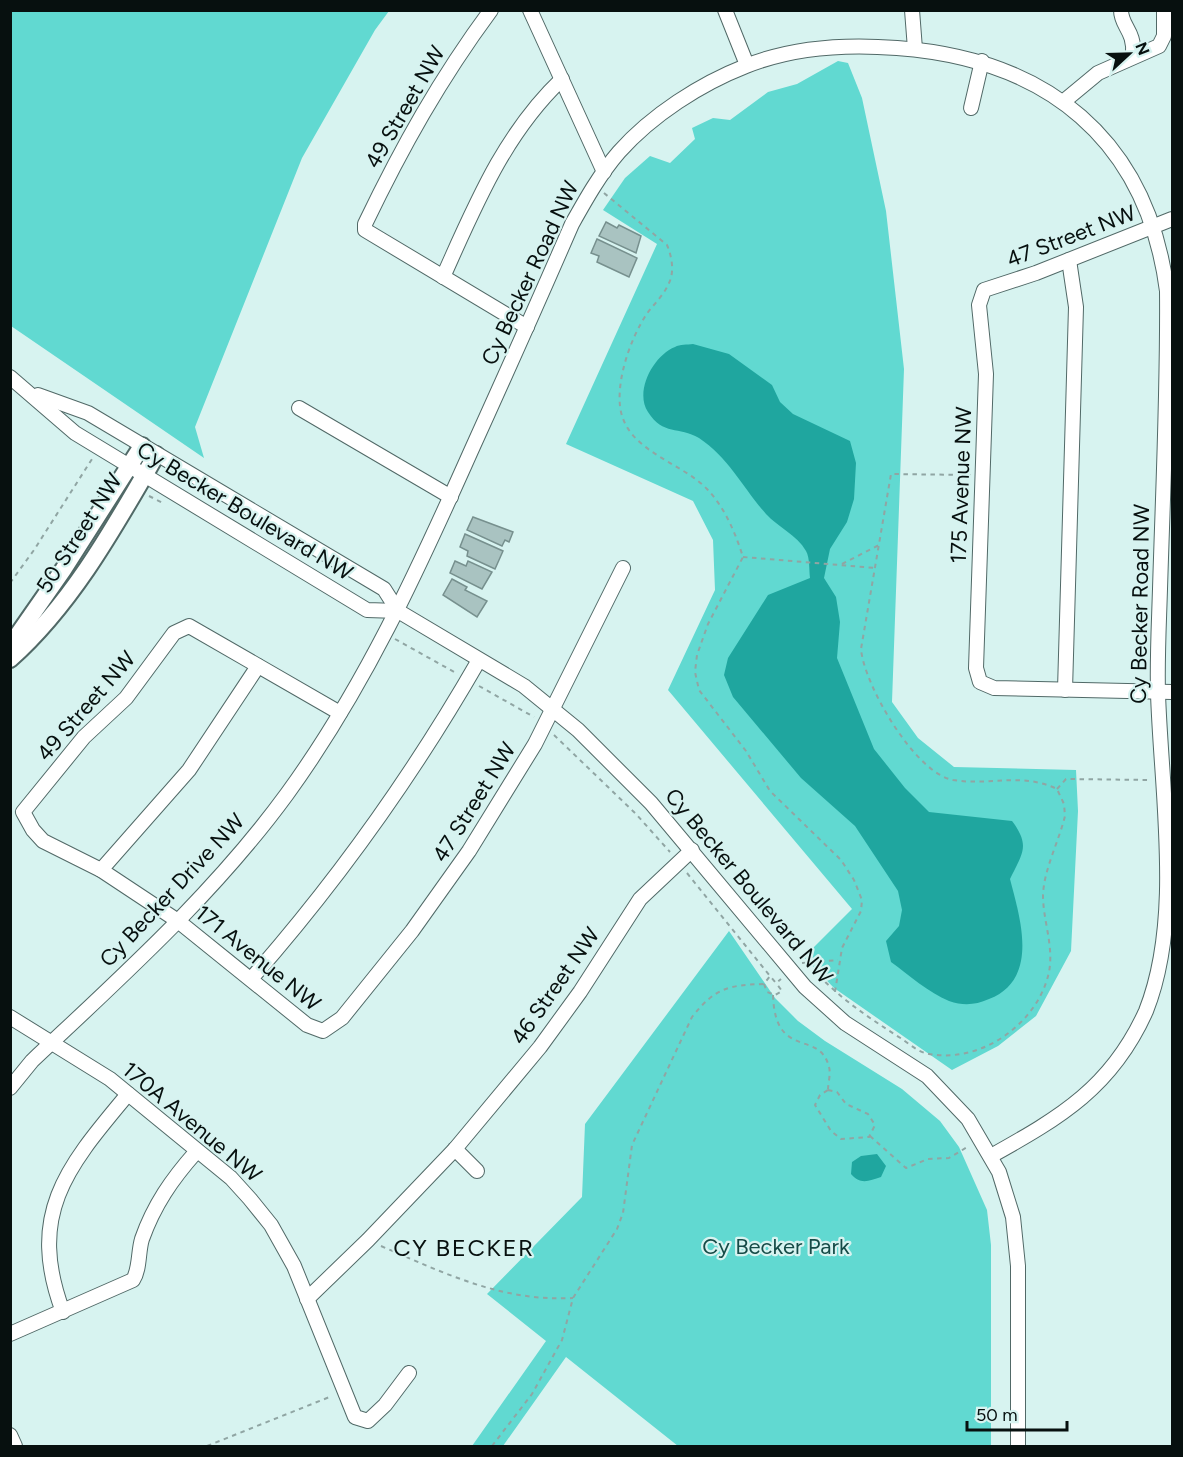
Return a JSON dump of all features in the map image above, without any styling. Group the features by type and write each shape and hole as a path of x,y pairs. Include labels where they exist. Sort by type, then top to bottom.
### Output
{"main road":[{"name":"50 Street NW","path":"10,646 63,570 141,446"},
{"name":"50 Street NW","path":"10,659 38,634 77,580 156,455"}],"street":[{"name":"49 Street NW","path":"443,277 365,230 365,224 401,149 438,85 491,10"},
{"path":"530,10 604,172"},
{"path":"725,10 747,65"},
{"path":"912,10 915,49"},
{"path":"1120,10 1123,22 1133,37 1133,55"},
{"path":"1063,102 1098,73 1133,55 1159,46 1163,41 1164,10"},
{"name":"Cy Becker Road NW","path":"398,611 572,224 594,186 620,152 665,113 701,87 747,65 796,52 831,47 915,49 982,61 1020,76 1063,102 1093,129 1120,161 1141,197 1154,227 1162,258 1167,299 1158,691 1169,898 1168,928 1165,953 1147,1010 1120,1058 1086,1094 1047,1124 991,1156"},
{"path":"971,108 982,61"},
{"path":"527,327 443,277 488,178 537,103 561,79"},
{"name":"47 Street NW","path":"984,290 1070,260 1173,219"},
{"path":"1070,260 1076,307 1065,690 1173,692"},
{"name":"175 Avenue NW","path":"984,290 979,305 986,374 976,668 980,682 994,688 1065,690"},
{"path":"10,377 31,392"},
{"name":"Cy Becker Boulevard NW","path":"31,392 75,433 368,609 398,611"},
{"name":"Cy Becker Boulevard NW","path":"31,392 88,413 384,590 398,611 524,686 602,751 692,850 790,971 845,1023 941,1088 982,1139 1006,1192 1016,1241 1018,1446"},
{"path":"299,408 451,497"},
{"name":"47 Street NW","path":"323,1031 342,1018 446,886 535,744 623,568"},
{"name":"Cy Becker Drive NW","path":"10,1088 32,1061 178,921 228,869 268,819 340,713 398,611"},
{"name":"49 Street NW","path":"23,812 84,737 126,698 169,640 182,629 189,626 199,630 258,666"},
{"path":"251,979 309,914 363,842 415,767 479,660"},
{"path":"101,870 189,770 258,666 340,713"},
{"name":"171 Avenue NW","path":"23,812 33,830 43,841 101,870 178,921 307,1026 323,1031"},
{"name":"46 Street NW","path":"306,1299 368,1240 455,1149 540,1047 580,992 640,899 692,850"},
{"name":"170A Avenue NW","path":"10,1017 52,1042 128,1094 196,1152 231,1178 272,1226 294,1266 355,1417 368,1421 385,1405 409,1373"},
{"path":"63,1312 53,1283 50,1262 52,1208 63,1180 81,1150 128,1094"},
{"path":"455,1149 477,1171"},
{"path":"10,1334 133,1280 141,1241 153,1210 169,1183 196,1152"},
{"path":"10,1435 15,1446"}],"path":[{"path":"594,186 667,245 672,258 669,284 635,335 626,363 620,399 626,424 637,440 706,488 727,518 743,557 708,624 697,655 695,672 699,690 746,751 770,791 841,860 854,880 862,900 861,911 838,960 835,992"},
{"path":"10,583 34,550 92,459"},
{"path":"807,962 835,992 869,1019 924,1053 965,1052 990,1044 1014,1030 1032,1011 1049,972 1050,953 1043,894 1065,816 1064,804 1057,789 1028,779 949,780 928,765 899,733 880,705 863,664 861,649 891,474 983,475"},
{"path":"839,565 860,557 879,545"},
{"path":"743,557 875,568"},
{"path":"1057,789 1066,779 1163,780"},
{"path":"776,983 790,971 807,962 838,960"},
{"path":"492,1446 532,1394 562,1340 573,1298 617,1228 623,1213 632,1145 692,1017 704,1001 721,990 735,986 764,984 770,976 782,991 772,995"},
{"path":"764,984 772,995 774,1013 780,1029 793,1040 820,1051 826,1058 830,1073 828,1090"},
{"path":"828,1090 837,1092 846,1104 868,1114 875,1125 870,1136 848,1140 831,1131 815,1105 820,1095 828,1090"},
{"path":"870,1136 906,1168 932,1158 949,1158 982,1139"},
{"path":"378,1245 475,1286 544,1300 573,1298"},
{"path":"207,1446 344,1391"}],"green space":[{"path":"10,11 389,11 375,30 302,158 195,427 204,458 11,326"},
{"path":"838,61 848,63 862,98 886,211 904,369 892,702 918,738 954,767 1076,770 1078,811 1071,951 1036,1016 998,1046 952,1070 834,988 804,957 852,909 668,690 715,590 713,540 693,501 566,444 657,244 603,210 625,178 650,156 670,163 695,139 692,128 713,118 730,120 768,92 797,84"},
{"name":"Cy Becker Park","path":"729,931 775,998 798,1021 825,1041 902,1089 940,1121 959,1147 987,1210 991,1245 991,1446 678,1446 566,1357 503,1446 472,1446 546,1341 487,1294 582,1197 585,1124"}],"shaded area":[{"path":"693,344 729,354 772,385 780,402 793,414 850,441 856,463 854,499 847,522 830,549 824,578 836,597 840,622 837,658 874,749 905,788 929,812 1012,821 1023,844 1021,856 1010,879 1021,929 1021,963 1015,977 1005,990 989,999 969,1004 949,1001 927,989 891,962 886,941 899,926 902,910 898,891 855,826 801,778 733,697 724,675 728,658 768,595 810,578 809,561 802,545 766,514 710,446 692,434 665,428 648,412 643,394 648,375 667,351 679,345"},
{"path":"877,1154 886,1166 881,1177 861,1181 851,1174 852,1162 861,1156"}],"building":[{"path":"606,222 617,228 619,225 641,236 636,253 599,236"},
{"path":"597,239 637,258 629,277 597,262 599,256 591,253"},
{"path":"473,517 513,532 509,542 505,540 502,546 467,530"},
{"path":"465,534 503,551 495,569 467,556 468,551 460,547"},
{"path":"455,561 466,566 468,561 492,572 482,589 450,573"},
{"path":"452,579 467,587 465,590 487,601 477,617 443,595"}],"district":[{"name":"CY BECKER","path":"464,1247"}]}
